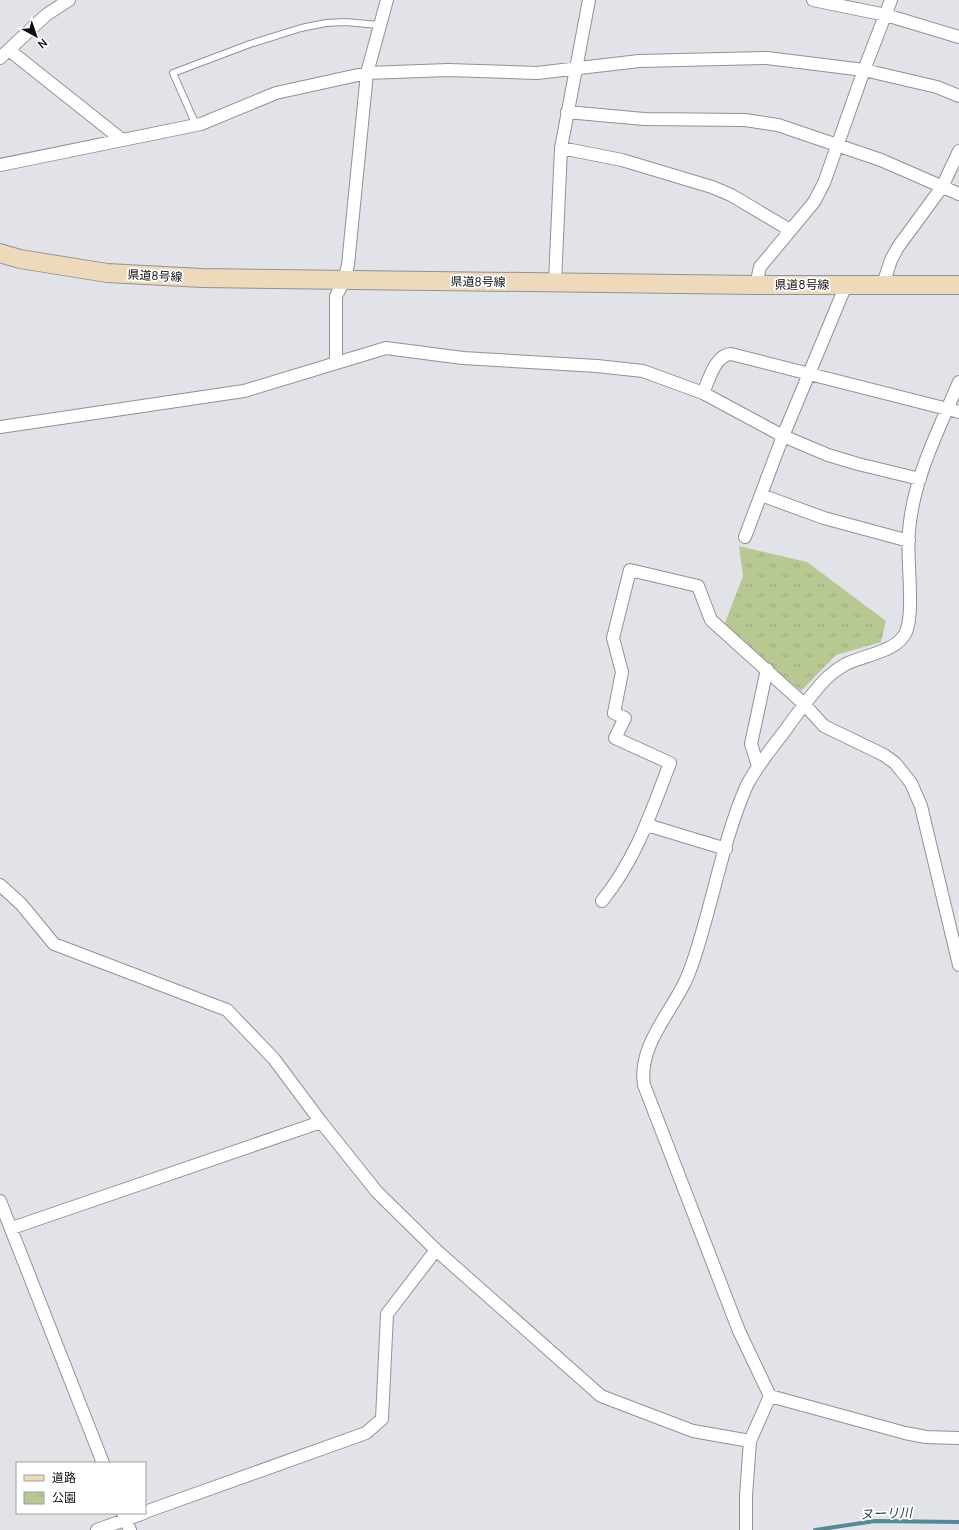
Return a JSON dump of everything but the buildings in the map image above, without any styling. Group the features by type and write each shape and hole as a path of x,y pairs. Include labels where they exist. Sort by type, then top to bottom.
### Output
{"main road":[{"name":"県道8号線","path":"0,254 20,259 107,273 202,278 756,285 959,285"}],"street":[{"path":"69,0 46,15 4,54 121,140"},
{"path":"336,363 336,296 344,280 360,158 367,73 387,0"},
{"path":"555,282 561,148 589,0"},
{"path":"812,0 886,15 959,38"},
{"path":"756,285 760,267 814,202 824,183 864,70 891,0"},
{"path":"0,165 196,126 276,93 367,73 448,70 537,73 639,61 767,58 864,70 937,87 959,96"},
{"path":"568,112 644,119 761,122 778,125 881,160 959,194"},
{"path":"561,148 622,160 712,187 732,195 790,230"},
{"path":"883,284 891,260 898,247 942,186 959,151"},
{"path":"745,537 783,436 846,285"},
{"path":"0,427 244,391 386,348 463,358 597,366 643,371 703,392 783,436 844,460 920,478"},
{"path":"703,392 719,360 727,354 736,355 959,412"},
{"path":"959,382 920,478 911,517 908,541 909,613 908,624 904,636 892,646 848,663 835,670 804,704 758,766 741,800 692,965 644,1060 643,1077 655,1115 739,1331 770,1396 905,1433 926,1437 959,1438"},
{"path":"760,495 824,518 908,541"},
{"path":"602,901 628,865 647,825 670,763 616,738 625,718 614,713 622,672 613,638 630,570 698,586 711,620 767,669 804,704 824,726 884,754 900,768 911,783 921,806 958,957"},
{"path":"758,766 751,744 767,669"},
{"path":"647,825 726,849"},
{"path":"0,885 21,904 54,944 227,1010 274,1059 321,1122 378,1192 436,1250 601,1396 692,1431 750,1441"},
{"path":"7,1222 321,1122"},
{"path":"0,1201 103,1462"},
{"path":"146,1512 366,1433 382,1419 387,1314 436,1250"},
{"path":"744,1530 750,1441 770,1396"},
{"path":"98,1530 142,1514"}],"lane":[{"path":"196,126 173,73 250,44 301,28 326,23 345,22 380,25"}],"green space":[{"path":"739,546 807,562 886,621 881,642 836,655 801,691 723,628 743,576"}],"waterway":[{"name":"ヌーリ川","path":"815,1530 875,1521 959,1522"}]}
